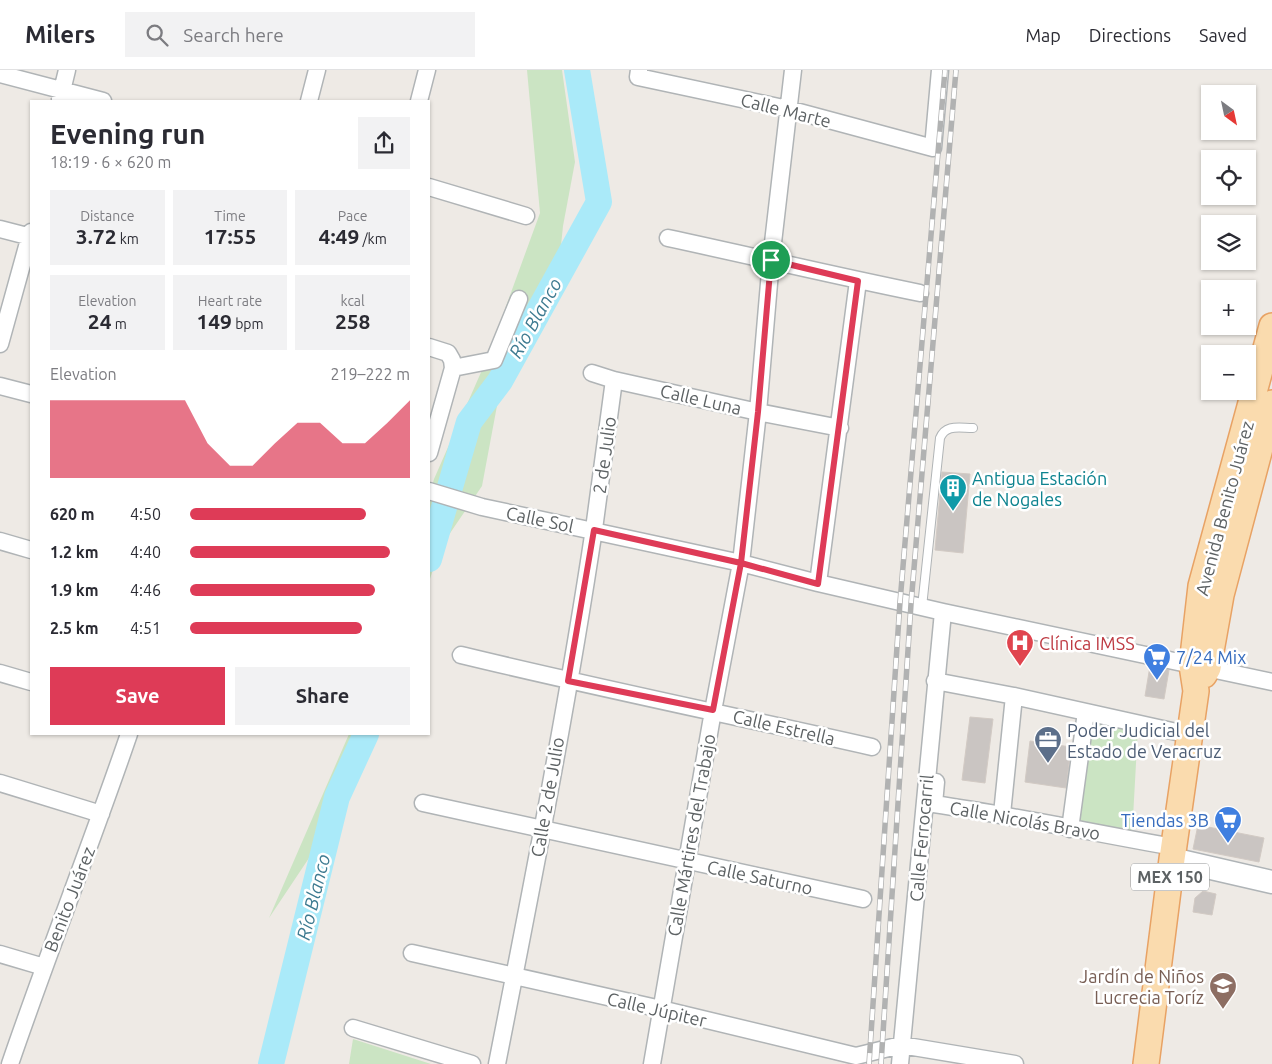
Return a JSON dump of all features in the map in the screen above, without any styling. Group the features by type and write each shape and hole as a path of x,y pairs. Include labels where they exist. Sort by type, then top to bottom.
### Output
{"main road":[{"name":"Avenida Benito Juárez","path":"1200,667 1201,586 1272,326"},
{"name":"Avenida Benito Juárez","path":"1146,1064 1173,853 1200,667 1265,457 1272,403"}],"street":[{"path":"61,96 68,70"},
{"path":"309,100 317,70"},
{"path":"419,100 427,70"},
{"name":"Calle Mártires del Trabajo","path":"652,1064 713,710 741,563 758,412 771,260 793,70"},
{"name":"Calle Marte","path":"639,73 934,148 940,70"},
{"path":"0,74 61,96 95,100"},
{"path":"430,187 526,216"},
{"path":"0,229 30,236"},
{"path":"668,238 920,293"},
{"path":"0,344 30,239"},
{"path":"818,584 858,281"},
{"path":"452,364 494,360 519,300"},
{"path":"430,347 448,353 452,364 430,449"},
{"name":"Calle Luna","path":"592,373 614,380 758,412 840,428"},
{"name":"2 de Julio","path":"594,530 614,380"},
{"path":"0,386 30,394"},
{"name":"Calle Sol","path":"430,491 482,507 741,563 818,584 1272,682"},
{"name":"Calle 2 de Julio","path":"497,1064 542,828 594,530"},
{"path":"0,541 30,550"},
{"name":"Calle Ferrocarril","path":"900,1064 940,682 943,612"},
{"name":"Calle Estrella","path":"461,655 568,681 713,710 872,747"},
{"path":"0,673 30,682"},
{"path":"940,682 1190,734"},
{"name":"Calle Nicolás Bravo","path":"940,682 934,804 1002,814 1070,828 1173,853 1272,882"},
{"path":"1002,814 1014,696"},
{"path":"1070,828 1086,712"},
{"name":"Benito Juárez","path":"10,1064 128,735"},
{"path":"0,783 101,814"},
{"name":"Calle Saturno","path":"423,803 863,899"},
{"name":"Calle Júpiter","path":"412,953 856,1056 901,1045"},
{"path":"0,954 44,967"},
{"path":"353,1028 472,1064"},
{"path":"901,1045 1015,1064"}],"lane":[{"path":"916,606 940,438 942,432 948,428 973,428"}],"green space":[{"path":"527,70 562,70 575,162 563,226 558,275 502,379 482,486 440,548 430,579 430,493 434,479 486,361 540,213"},
{"path":"1089,718 1138,727 1132,836 1077,826"},
{"path":"349,735 378,735 321,840 269,918"},
{"path":"353,1039 431,1064 349,1064"}],"building":[{"name":"Antigua Estación de Nogales","path":"942,472 970,474 963,553 935,550"},
{"name":"7/24 Mix","path":"1150,666 1169,670 1164,699 1145,696"},
{"path":"970,717 993,719 985,783 962,780"},
{"name":"Poder Judicial del Estado de Veracruz","path":"1030,741 1071,747 1066,788 1025,782"},
{"name":"Tiendas 3B","path":"1198,825 1264,838 1259,862 1193,849"},
{"path":"1203,891 1216,894 1212,915 1193,912 1195,898"}],"waterway":[{"name":"Río Blanco","path":"430,556 469,422 500,381 599,202 577,70"},
{"name":"Río Blanco","path":"271,1064 337,797 366,735"}],"railway":[{"path":"869,1064 900,602 945,70"},
{"path":"881,1064 911,604 956,70"}],"place":[{"name":"Antigua Estación de Nogales","path":"953,512"},
{"name":"Clínica IMSS","path":"1020,667"},
{"name":"7/24 Mix","path":"1157,681"},
{"name":"Poder Judicial del Estado de Veracruz","path":"1048,764"},
{"name":"Tiendas 3B","path":"1228,844"},
{"name":"Jardín de Niños Lucrecia Toríz","path":"1223,1010"}],"route":[{"path":"771,260 758,412 741,563 713,710 568,681 594,530 741,563 818,584 858,281 771,260"}]}
